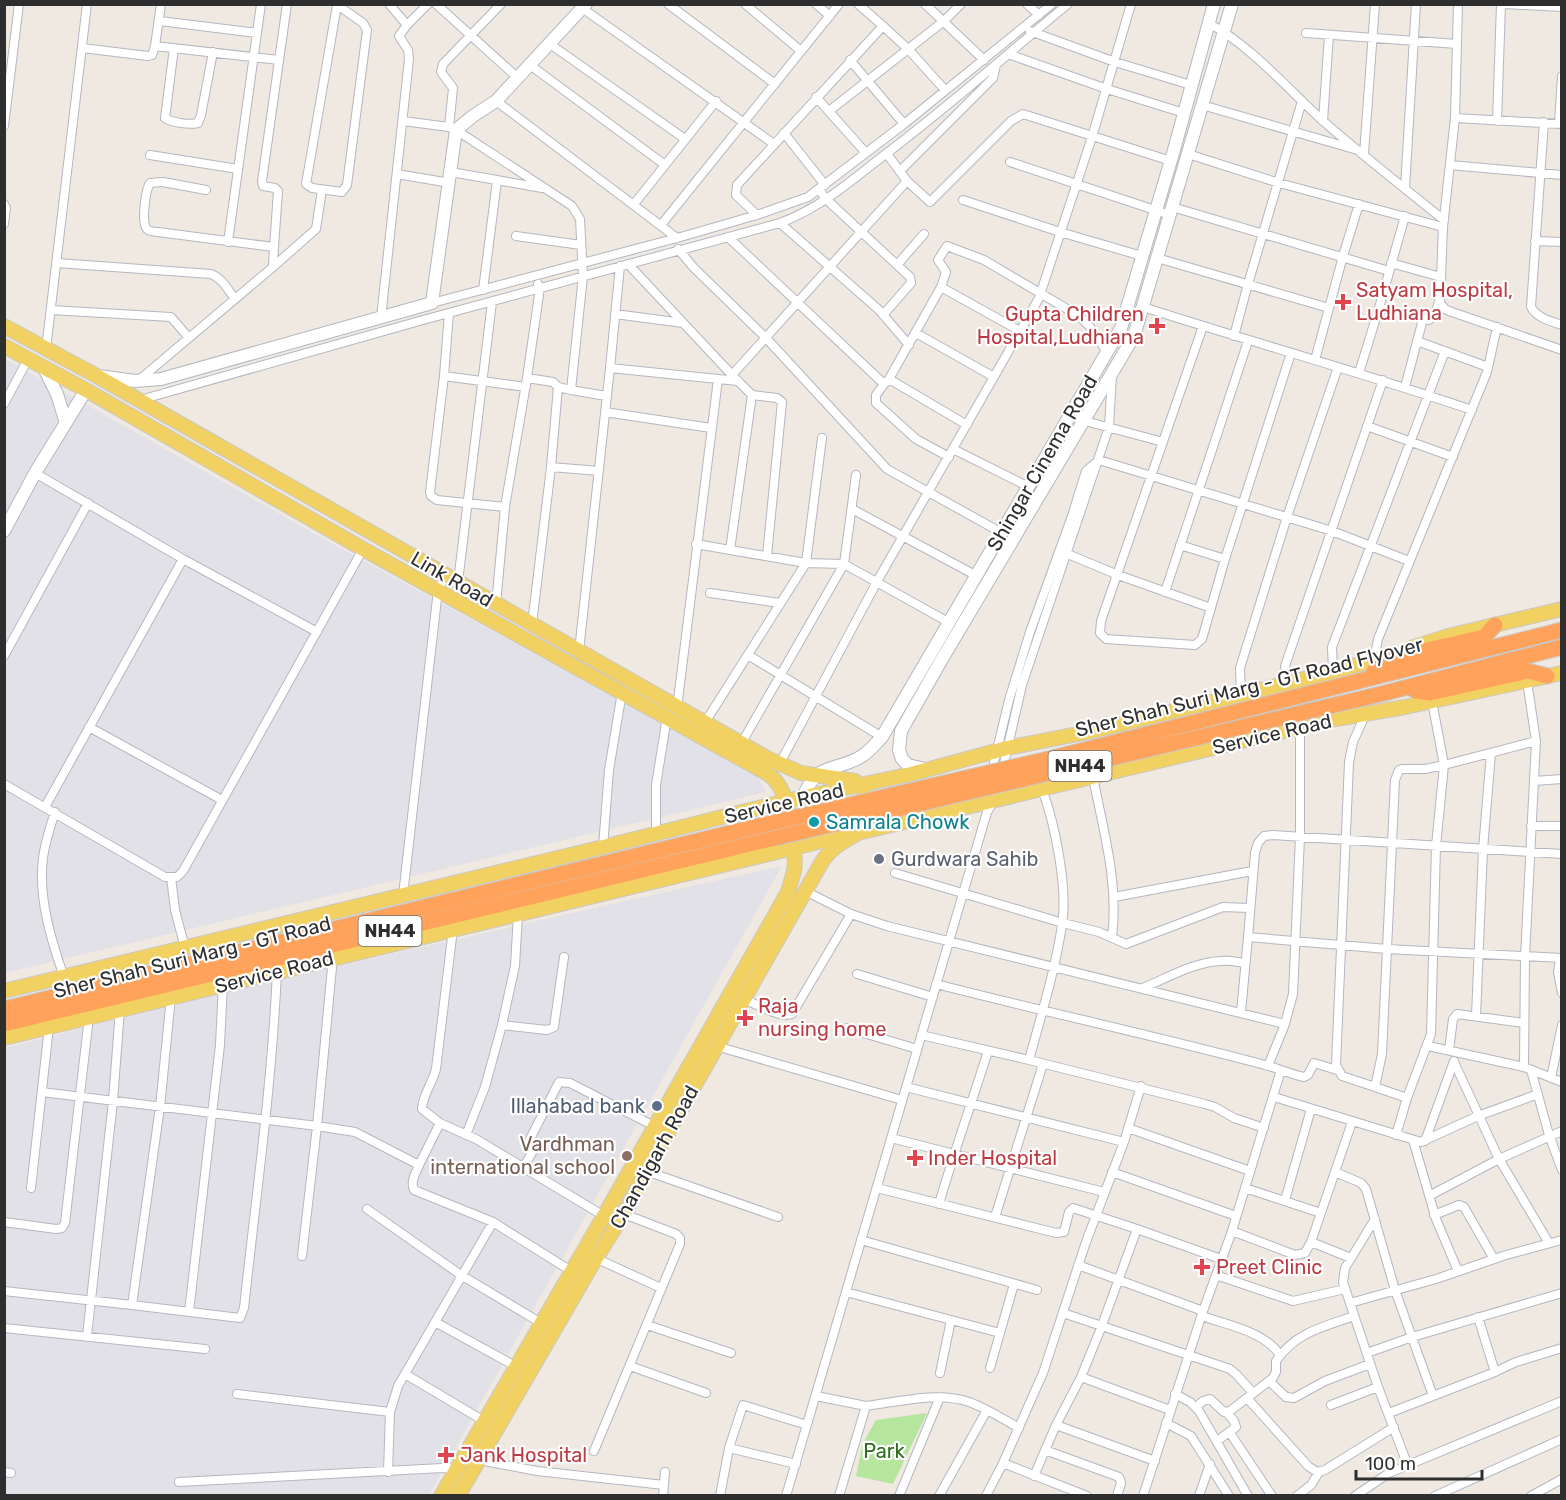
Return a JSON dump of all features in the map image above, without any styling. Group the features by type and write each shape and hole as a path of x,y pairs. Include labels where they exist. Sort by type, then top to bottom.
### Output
{"highway":[{"path":"1371,678 1378,663 1484,637 1495,625"},
{"name":"Sher Shah Suri Marg - GT Road Flyover","path":"771,823 1055,757 1562,630"},
{"name":"Sher Shah Suri Marg - GT Road Flyover","path":"775,838 1410,687 1562,647"},
{"path":"1410,687 1416,691 1430,693 1528,671 1554,674"},
{"name":"Sher Shah Suri Marg - GT Road","path":"4,1009 771,823"},
{"name":"Sher Shah Suri Marg - GT Road","path":"4,1024 775,838"}],"main road":[{"name":"Link Road","path":"4,327 140,400 579,651 775,779 780,784 786,801 793,849"},
{"name":"Link Road","path":"4,346 622,692 704,724 779,765 815,776 848,779 861,786"},
{"name":"Service Road","path":"4,991 786,801 861,786 1002,750 1093,731 1333,672 1432,641 1562,609"},
{"name":"Service Road","path":"4,1038 333,957 989,804 1041,789 1300,727 1554,674"},
{"path":"861,786 871,813 869,826 862,832"},
{"name":"Chandigarh Road","path":"441,1496 464,1471 478,1460 624,1214 742,998 830,850 862,832"},
{"name":"Chandigarh Road","path":"458,1496 464,1471 484,1420 604,1216 788,892 794,871 793,849"}],"street":[{"path":"4,126 19,4"},
{"path":"46,350 87,4"},
{"path":"228,242 261,4"},
{"path":"273,267 278,191 275,188 263,186 262,182 287,4"},
{"path":"389,4 407,25"},
{"path":"381,318 409,56 399,36 428,4"},
{"path":"436,4 518,78"},
{"path":"432,303 450,178 453,129 453,88 441,72 443,64 501,4"},
{"path":"668,4 775,84"},
{"path":"745,4 801,51"},
{"path":"816,4 830,16"},
{"path":"662,225 839,4"},
{"path":"858,4 908,49 945,90"},
{"path":"925,4 984,60"},
{"path":"829,111 944,21 962,4"},
{"path":"1027,4 1039,15"},
{"path":"140,400 492,302 538,282 824,193 887,153 997,64 1029,30 1039,15 1052,4"},
{"path":"95,375 139,381 175,376 432,303 483,290 538,282 582,269 624,265 780,223 804,214 866,153 945,90 984,60 1068,4"},
{"path":"779,765 877,582 1040,293 1092,137 1131,4"},
{"name":"Shingar Cinema Road","path":"815,776 824,770 861,757 882,737 1121,328 1214,4"},
{"name":"Shingar Cinema Road","path":"925,769 908,765 902,759 899,750 901,731 1134,336 1232,4"},
{"path":"1362,152 1375,4"},
{"path":"1405,188 1416,4"},
{"path":"1379,308 1429,320 1433,318 1439,300 1443,223 1455,118 1458,4"},
{"path":"1497,121 1503,4 1562,7"},
{"path":"82,48 152,55 160,21 158,5"},
{"path":"337,5 363,23 368,35 346,187 342,192 322,190 306,184 337,5"},
{"path":"453,129 496,101 584,6 774,144"},
{"path":"160,21 257,33"},
{"path":"1208,23 1224,31 1323,121 1405,188 1443,223"},
{"path":"757,215 738,197 735,188 883,26"},
{"path":"1029,30 1115,62 1191,85"},
{"path":"1306,33 1457,44"},
{"path":"1323,121 1329,35"},
{"path":"550,44 685,139"},
{"path":"155,46 279,60"},
{"path":"174,48 165,118 192,124 198,123 201,115 213,52"},
{"path":"1008,54 1184,113"},
{"path":"850,60 904,124"},
{"path":"530,64 665,165"},
{"path":"900,171 993,78 997,64"},
{"path":"1455,118 1560,124 1562,76"},
{"path":"816,98 866,153"},
{"path":"496,101 677,238"},
{"path":"634,204 716,101"},
{"path":"1234,336 1302,101"},
{"path":"1202,105 1294,130 1362,152"},
{"path":"887,153 907,181 930,201 1020,114 1040,118 1170,161"},
{"path":"403,121 453,129 572,206 578,213 582,269 571,390"},
{"path":"1545,122 1531,307 1534,313 1562,325"},
{"path":"784,133 824,193 861,232 910,277 911,282 883,315"},
{"path":"1188,154 1279,183 1405,216 1443,223"},
{"path":"150,155 238,169"},
{"path":"1010,162 1156,211 1171,211 1264,232 1343,256 1441,277"},
{"path":"1450,165 1562,176"},
{"path":"397,174 497,181 546,189"},
{"path":"483,290 497,181"},
{"path":"610,368 718,379 735,378 766,338 907,181"},
{"path":"206,190 163,182 150,183 147,188 144,217 148,231 274,247"},
{"path":"139,381 315,229 322,190"},
{"path":"963,200 1142,256"},
{"path":"4,204 6,207 4,224"},
{"path":"1315,360 1359,204"},
{"path":"1359,373 1405,216"},
{"path":"780,223 883,315 909,345"},
{"path":"897,265 924,234"},
{"path":"516,236 581,245"},
{"path":"728,237 797,303 887,382 967,425"},
{"path":"1535,241 1562,242"},
{"path":"1029,487 916,439 876,403 876,395 887,382 941,287 946,272 938,260 947,246 984,260 1085,321 1107,352"},
{"path":"678,249 694,268 766,338 887,469 1002,533"},
{"path":"1157,258 1329,308"},
{"path":"57,263 211,274 224,284 235,299"},
{"path":"579,651 615,314 624,265"},
{"path":"624,265 752,395 777,398 782,402 767,556"},
{"path":"496,604 505,507 526,382 538,282"},
{"path":"941,287 1020,332"},
{"path":"1439,300 1445,309 1562,350"},
{"path":"403,895 438,590 452,579 466,504 492,302"},
{"path":"419,307 423,320"},
{"path":"1143,307 1248,341 1405,387 1472,410"},
{"path":"51,310 171,317 189,338"},
{"path":"449,313 431,496 438,500 505,507"},
{"path":"615,314 683,323"},
{"path":"1405,387 1423,319"},
{"path":"1203,326 1100,628 1102,637 1106,639 1195,645 1202,639 1225,558 1292,353"},
{"path":"1374,660 1378,639 1488,367 1497,327"},
{"path":"916,333 994,377"},
{"path":"1416,340 1488,367"},
{"path":"1165,592 1248,341"},
{"path":"1333,672 1332,647 1445,351"},
{"path":"4,405 28,359"},
{"path":"1241,694 1240,669 1287,517 1338,367"},
{"path":"44,368 57,394 66,423"},
{"path":"786,1496 989,804 1002,750 1009,700 1030,632 1064,552 1109,427 1112,375"},
{"path":"444,376 482,381 552,382 558,387 606,396"},
{"path":"656,834 656,785 672,713 718,379"},
{"path":"1288,682 1285,666 1383,381"},
{"path":"532,624 558,387"},
{"path":"4,531 35,473 86,390"},
{"path":"730,550 752,395"},
{"path":"605,412 711,428"},
{"path":"1071,413 1085,421 1163,442"},
{"path":"1367,426 1412,440 1453,457"},
{"path":"704,724 806,563 822,438"},
{"path":"1099,460 1332,531 1409,561"},
{"path":"551,467 599,471"},
{"path":"35,473 183,559 317,632"},
{"path":"741,744 844,564 856,475"},
{"path":"4,656 88,503"},
{"path":"852,509 977,576"},
{"path":"696,544 806,563 844,564 950,623"},
{"path":"1180,544 1225,558"},
{"path":"4,784 165,877 177,876 183,871 363,549"},
{"path":"1064,552 1118,575 1211,608"},
{"path":"45,807 183,559"},
{"path":"710,593 780,603"},
{"path":"748,655 882,737"},
{"path":"1527,681 1536,741 1529,852 1524,1023 1528,1068 1562,1170"},
{"path":"603,847 609,770 622,692"},
{"path":"1396,1135 1431,1034 1436,846 1444,765 1432,701"},
{"path":"1337,1070 1345,840 1351,751 1366,713"},
{"path":"1268,1066 1285,1024 1293,994 1300,837 1300,727"},
{"path":"89,728 222,800"},
{"path":"1375,1087 1383,1054 1391,844 1395,780 1399,770 1425,769 1444,765 1536,741"},
{"path":"1476,1016 1483,849 1491,753"},
{"path":"803,797 815,776"},
{"path":"1093,777 1108,846 1114,897 1112,937"},
{"path":"1534,780 1562,779"},
{"path":"1029,1060 1063,923 1062,871 1047,803 1041,789"},
{"path":"55,812 44,851 42,884 46,913 64,978"},
{"path":"1531,826 1562,826"},
{"path":"1241,1012 1252,871 1258,843 1264,836 1562,854"},
{"path":"1114,897 1252,871"},
{"path":"895,873 1112,937 1128,944 1223,908 1249,908"},
{"path":"171,877 175,910 185,948"},
{"path":"805,891 850,914 887,926 1285,1024"},
{"path":"466,1135 485,1087 502,1025 515,966 518,914"},
{"path":"742,998 787,1016 792,1014 850,914"},
{"path":"453,929 436,1069 433,1083 421,1106 423,1112 524,1167 604,1216"},
{"path":"1248,937 1387,949 1561,958 1558,972 1562,993"},
{"path":"302,1256 333,957"},
{"path":"502,1025 547,1030 554,1027 564,957"},
{"path":"1142,988 1191,967 1207,963 1219,961 1245,963"},
{"path":"4,1291 236,1318 242,1316 265,1118 277,971"},
{"path":"857,974 933,997"},
{"path":"189,1312 220,1045 223,984"},
{"path":"936,984 1306,1077 1316,1062 1337,1070 1342,1076 1407,1098"},
{"path":"132,1305 160,1107 171,997"},
{"path":"87,1336 113,1101 120,1009"},
{"path":"1524,1023 1457,1014 1455,1016 1454,1062 1499,1159 1549,1243"},
{"path":"4,1222 56,1229 64,1226 88,1017"},
{"path":"1551,1078 1562,1025"},
{"path":"31,1188 50,1027"},
{"path":"847,1028 917,1049"},
{"path":"921,1035 1141,1086 1215,1107 1234,1118 1264,1128"},
{"path":"716,1046 902,1100"},
{"path":"1428,1046 1528,1068 1562,1082"},
{"path":"939,1204 953,1154 988,1051"},
{"path":"1425,1141 1454,1062"},
{"path":"995,1218 1042,1064"},
{"path":"1143,1496 1202,1313 1232,1231 1281,1070"},
{"path":"524,1167 536,1147 529,1141 559,1082 570,1083 654,1126"},
{"path":"986,1496 1043,1373 1078,1265 1124,1142 1141,1086"},
{"path":"906,1087 1124,1142"},
{"path":"42,1092 265,1118 355,1132 419,1165"},
{"path":"1274,1097 1413,1140 1425,1141 1478,1116 1538,1094"},
{"path":"1285,1200 1311,1109"},
{"path":"1232,1231 1295,1255 1305,1253 1311,1242 1352,1122"},
{"path":"440,1123 413,1179 414,1190 493,1222 571,1271"},
{"path":"1128,1128 1250,1171"},
{"path":"1429,1196 1499,1159 1562,1131"},
{"path":"891,1138 1104,1192"},
{"path":"1413,1140 1434,1215 1458,1271"},
{"path":"646,1171 778,1217"},
{"path":"1112,1172 1236,1216"},
{"path":"1335,1172 1361,1183 1366,1189 1395,1290 1433,1396"},
{"path":"877,1188 1060,1233 1065,1231 1071,1209 1077,1209 1221,1260"},
{"path":"1245,1188 1321,1213"},
{"path":"1434,1215 1459,1205 1464,1207 1494,1259"},
{"path":"367,1209 461,1275 541,1323"},
{"path":"594,1451 678,1250 680,1238 676,1234 624,1214"},
{"path":"1375,1219 1343,1275 1345,1289 1366,1353 1408,1466"},
{"path":"388,1472 390,1412 393,1397 493,1222"},
{"path":"1034,1476 1056,1425 1081,1377 1137,1229"},
{"path":"861,1240 1037,1290"},
{"path":"1350,1303 1562,1240"},
{"path":"1311,1242 1351,1258"},
{"path":"581,1255 596,1258 661,1288"},
{"path":"1078,1265 1259,1337 1275,1348 1280,1355"},
{"path":"1216,1275 1293,1301 1345,1289"},
{"path":"990,1368 1014,1284"},
{"path":"846,1292 1000,1333"},
{"path":"1366,1353 1412,1337 1562,1293"},
{"path":"1063,1313 1101,1328 1233,1371 1250,1396 1308,1466 1313,1471 1319,1472"},
{"path":"1227,1413 1275,1375 1275,1363 1280,1355 1302,1334 1354,1316"},
{"path":"1478,1317 1495,1372"},
{"path":"940,1373 951,1320"},
{"path":"435,1322 517,1366"},
{"path":"647,1324 731,1353"},
{"path":"4,1328 205,1349"},
{"path":"1389,1413 1516,1362 1562,1348"},
{"path":"1269,1381 1286,1397 1294,1398 1325,1381 1370,1364"},
{"path":"630,1366 706,1393"},
{"path":"405,1374 484,1420"},
{"path":"1081,1377 1170,1410"},
{"path":"1331,1405 1378,1387"},
{"path":"237,1394 390,1412"},
{"path":"1175,1395 1196,1407 1248,1496"},
{"path":"816,1396 866,1406 940,1397 967,1401 1019,1428"},
{"path":"899,1496 940,1397"},
{"path":"1196,1407 1210,1399 1236,1424 1230,1433 1217,1441"},
{"path":"1355,1496 1380,1477 1562,1401"},
{"path":"720,1496 729,1448 743,1405 807,1425"},
{"path":"839,1496 866,1406"},
{"path":"939,1496 987,1410"},
{"path":"1166,1423 1191,1436 1230,1496"},
{"path":"1056,1425 1155,1461"},
{"path":"1297,1496 1311,1485 1319,1472 1394,1427"},
{"path":"1230,1433 1272,1496"},
{"path":"1435,1496 1562,1439"},
{"path":"729,1448 796,1464"},
{"path":"1045,1450 1119,1477 1122,1481 1117,1496"},
{"path":"478,1460 537,1471 664,1485"},
{"path":"1003,1463 1087,1496"},
{"path":"1199,1496 1210,1464"},
{"path":"179,1482 388,1472 464,1471"},
{"path":"663,1496 665,1472"},
{"path":"1531,1496 1562,1479"}],"shaded area":[{"path":"4,358 340,548 755,774 766,792 5,973"},
{"path":"782,866 429,1495 5,1496 5,1048 244,987"}],"green space":[{"name":"Park","path":"927,1413 893,1484 856,1476 863,1443 876,1420"}],"place":[{"name":"Satyam Hospital, Ludhiana","path":"1343,302"},
{"name":"Gupta Children Hospital,Ludhiana","path":"1157,326"},
{"name":"Samrala Chowk","path":"814,822"},
{"name":"Gurdwara Sahib","path":"879,859"},
{"name":"Raja nursing home","path":"745,1018"},
{"name":"Illahabad bank","path":"657,1106"},
{"name":"Vardhman international school","path":"627,1156"},
{"name":"Inder Hospital","path":"915,1158"},
{"name":"Preet Clinic","path":"1202,1267"},
{"name":"Jank Hospital","path":"446,1455"}]}
